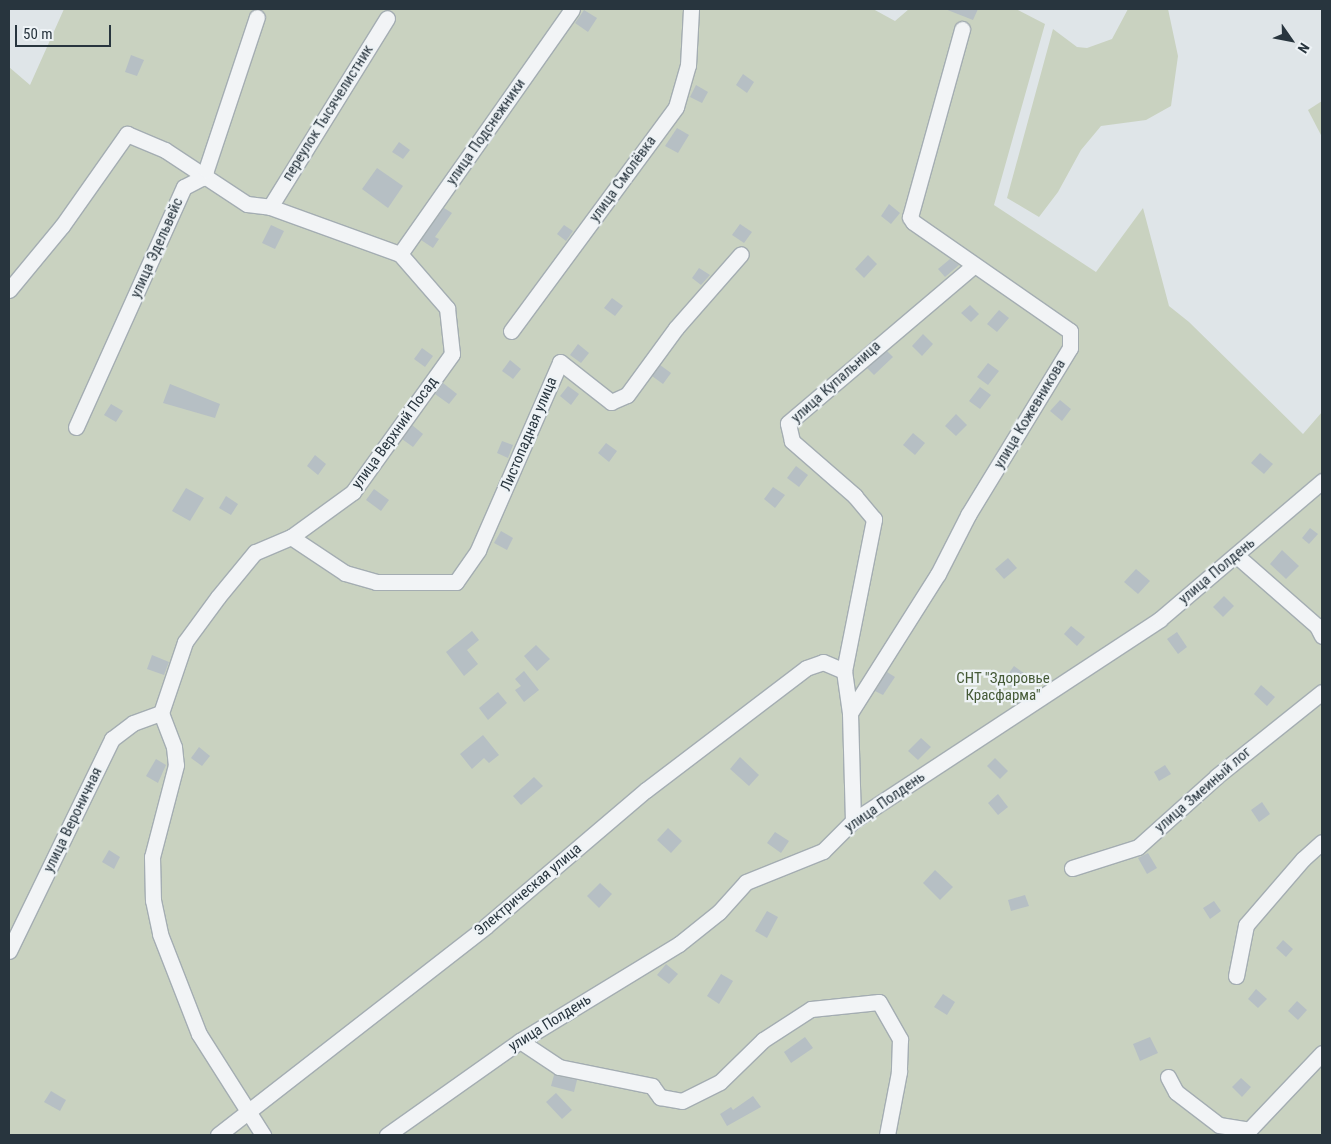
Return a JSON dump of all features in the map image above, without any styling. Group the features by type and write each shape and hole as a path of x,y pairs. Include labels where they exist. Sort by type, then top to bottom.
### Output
{"street":[{"name":"улица Подснежники","path":"400,254 572,9"},
{"name":"улица Смолёвка","path":"511,331 676,106 688,65 691,9"},
{"path":"202,178 257,17"},
{"name":"переулок Тысячелистник","path":"270,207 387,18"},
{"name":"улица Кожевникова","path":"850,713 938,574 968,516 1070,348 1070,331 913,222 910,217 962,29"},
{"name":"улица Верхний Посад","path":"9,290 62,226 127,134 165,150 202,178 247,204 270,207 400,254 447,308 452,354 353,492 291,537 256,552 185,642 160,713"},
{"name":"улица Эдельвейс","path":"76,427 184,187 202,178"},
{"name":"Листопадная улица","path":"291,537 345,573 376,582 456,582 478,550 560,362 611,402 627,395 676,328 741,254"},
{"name":"улица Купальница","path":"850,713 844,670 874,519 855,496 792,441 788,423 974,265"},
{"name":"улица Полдень","path":"386,1135 520,1041 679,944 719,912 746,882 823,851 854,821 1160,619 1237,556 1322,481"},
{"path":"1237,556 1317,626 1322,636"},
{"name":"Электрическая улица","path":"218,1135 247,1110 429,972 646,790 806,668 823,662 844,670"},
{"name":"улица Змеиный лог","path":"1072,868 1138,847 1216,776 1322,692"},
{"path":"160,713 174,747 176,765 152,857 153,900 160,934 199,1034 263,1135"},
{"name":"улица Вероничная","path":"9,951 112,739 133,723 160,713"},
{"path":"850,713 854,821"},
{"path":"1236,976 1246,925 1302,859 1322,842"},
{"path":"520,1041 559,1067 652,1086 660,1097 682,1101 720,1082 763,1040 811,1009 879,1002 900,1039 899,1072 887,1135"},
{"path":"1168,1077 1176,1092 1219,1125 1249,1130 1322,1053"}],"green space":[{"name":"СНТ \"Здоровье Красфарма\"","path":"64,9 873,9 895,21 909,9 1016,9 1045,24 994,205 1096,272 1143,208 1169,306 1189,322 1303,434 1322,412 1322,1135 9,1135 9,67 30,85"},
{"path":"1128,9 1168,9 1178,56 1171,106 1146,120 1101,126 1081,150 1058,192 1039,217 1007,198 1053,29 1077,47 1087,48 1112,39"},
{"path":"1322,101 1322,137 1308,110"}],"building":[{"path":"945,9 978,9 973,20"},
{"path":"584,10 597,18 588,32 575,23"},
{"path":"131,55 144,60 137,76 125,72"},
{"path":"743,74 754,82 747,93 736,85"},
{"path":"696,85 708,92 702,103 690,97"},
{"path":"677,128 689,135 678,153 665,146"},
{"path":"399,142 410,150 403,159 392,152"},
{"path":"377,168 403,186 388,208 362,189"},
{"path":"889,204 900,213 891,224 881,216"},
{"path":"444,208 452,213 435,237 439,239 433,248 421,240"},
{"path":"740,224 752,232 744,243 732,235"},
{"path":"271,225 284,231 275,249 262,243"},
{"path":"564,225 573,231 566,241 557,234"},
{"path":"868,255 877,264 864,278 855,269"},
{"path":"950,259 959,265 945,277 938,269"},
{"path":"699,268 710,275 701,285 692,278"},
{"path":"612,298 623,306 615,316 604,308"},
{"path":"970,305 979,314 971,322 961,313"},
{"path":"999,310 1009,318 997,332 987,324"},
{"path":"923,334 933,344 922,356 912,346"},
{"path":"578,344 589,353 581,363 570,355"},
{"path":"422,348 433,356 425,367 414,359"},
{"path":"887,351 893,357 874,375 867,368"},
{"path":"510,360 521,369 513,379 502,371"},
{"path":"988,363 999,371 988,385 977,377"},
{"path":"660,365 671,373 663,384 652,376"},
{"path":"443,383 457,394 449,404 435,394"},
{"path":"170,384 220,404 215,418 163,403"},
{"path":"568,386 579,394 571,405 560,396"},
{"path":"980,387 991,395 980,409 969,401"},
{"path":"1060,400 1071,409 1062,421 1050,411"},
{"path":"111,404 123,411 116,422 104,415"},
{"path":"956,414 967,425 956,436 945,426"},
{"path":"412,425 423,434 413,447 402,439"},
{"path":"913,433 925,443 915,455 903,445"},
{"path":"502,441 513,445 508,458 497,453"},
{"path":"606,443 617,451 609,462 598,453"},
{"path":"1260,453 1273,464 1264,474 1251,463"},
{"path":"315,455 326,464 318,475 307,466"},
{"path":"796,466 808,475 799,487 787,478"},
{"path":"773,487 785,495 775,508 764,499"},
{"path":"186,488 204,498 190,521 172,511"},
{"path":"374,489 389,500 381,511 366,500"},
{"path":"226,496 238,504 231,515 219,508"},
{"path":"1310,528 1318,534 1309,544 1302,538"},
{"path":"501,531 513,538 507,550 494,543"},
{"path":"1282,550 1299,566 1286,579 1270,564"},
{"path":"1008,558 1017,568 1004,579 995,569"},
{"path":"1136,569 1150,581 1138,594 1124,582"},
{"path":"1224,596 1234,606 1223,617 1213,607"},
{"path":"1071,626 1085,637 1077,646 1064,634"},
{"path":"472,631 479,640 467,650 478,664 464,676 446,652"},
{"path":"1177,632 1187,647 1178,654 1167,639"},
{"path":"536,645 550,659 537,671 524,656"},
{"path":"152,655 169,662 164,675 147,669"},
{"path":"1014,666 1025,674 1014,689 1003,681"},
{"path":"524,671 539,690 524,702 515,690 521,686 515,679"},
{"path":"887,672 895,677 883,695 875,691"},
{"path":"1261,685 1275,697 1267,706 1254,694"},
{"path":"498,692 507,703 488,720 479,708"},
{"path":"483,735 499,755 489,763 484,758 472,769 460,754"},
{"path":"921,738 931,747 918,760 908,751"},
{"path":"199,747 210,756 202,766 191,758"},
{"path":"740,757 759,775 749,786 730,769"},
{"path":"995,758 1008,771 1000,779 987,766"},
{"path":"156,759 166,765 158,783 146,776"},
{"path":"1165,765 1171,774 1159,781 1154,772"},
{"path":"534,777 543,786 521,805 513,796"},
{"path":"998,794 1008,807 998,815 988,803"},
{"path":"1262,802 1270,814 1259,822 1251,810"},
{"path":"668,828 682,841 671,853 657,840"},
{"path":"775,832 789,841 781,853 767,843"},
{"path":"109,850 120,857 114,869 102,862"},
{"path":"1148,853 1157,868 1147,874 1138,858"},
{"path":"935,870 953,887 940,900 923,883"},
{"path":"600,883 612,894 599,908 587,896"},
{"path":"1025,895 1029,906 1011,911 1008,900"},
{"path":"1214,901 1221,911 1210,919 1203,908"},
{"path":"767,911 778,917 767,938 755,931"},
{"path":"1283,940 1293,949 1286,957 1276,948"},
{"path":"666,964 678,974 669,984 657,975"},
{"path":"721,974 733,981 719,1004 707,996"},
{"path":"1256,989 1267,999 1258,1008 1248,999"},
{"path":"943,994 955,1002 947,1015 934,1007"},
{"path":"1297,1001 1307,1010 1298,1020 1288,1011"},
{"path":"805,1037 813,1048 791,1063 784,1052"},
{"path":"1150,1037 1158,1053 1140,1061 1133,1044"},
{"path":"554,1075 577,1080 574,1092 551,1086"},
{"path":"1241,1078 1251,1087 1242,1097 1232,1087"},
{"path":"51,1091 66,1100 60,1111 44,1102"},
{"path":"556,1093 572,1110 562,1119 546,1102"},
{"path":"753,1096 761,1107 727,1126 720,1114 731,1107 733,1110"}]}
